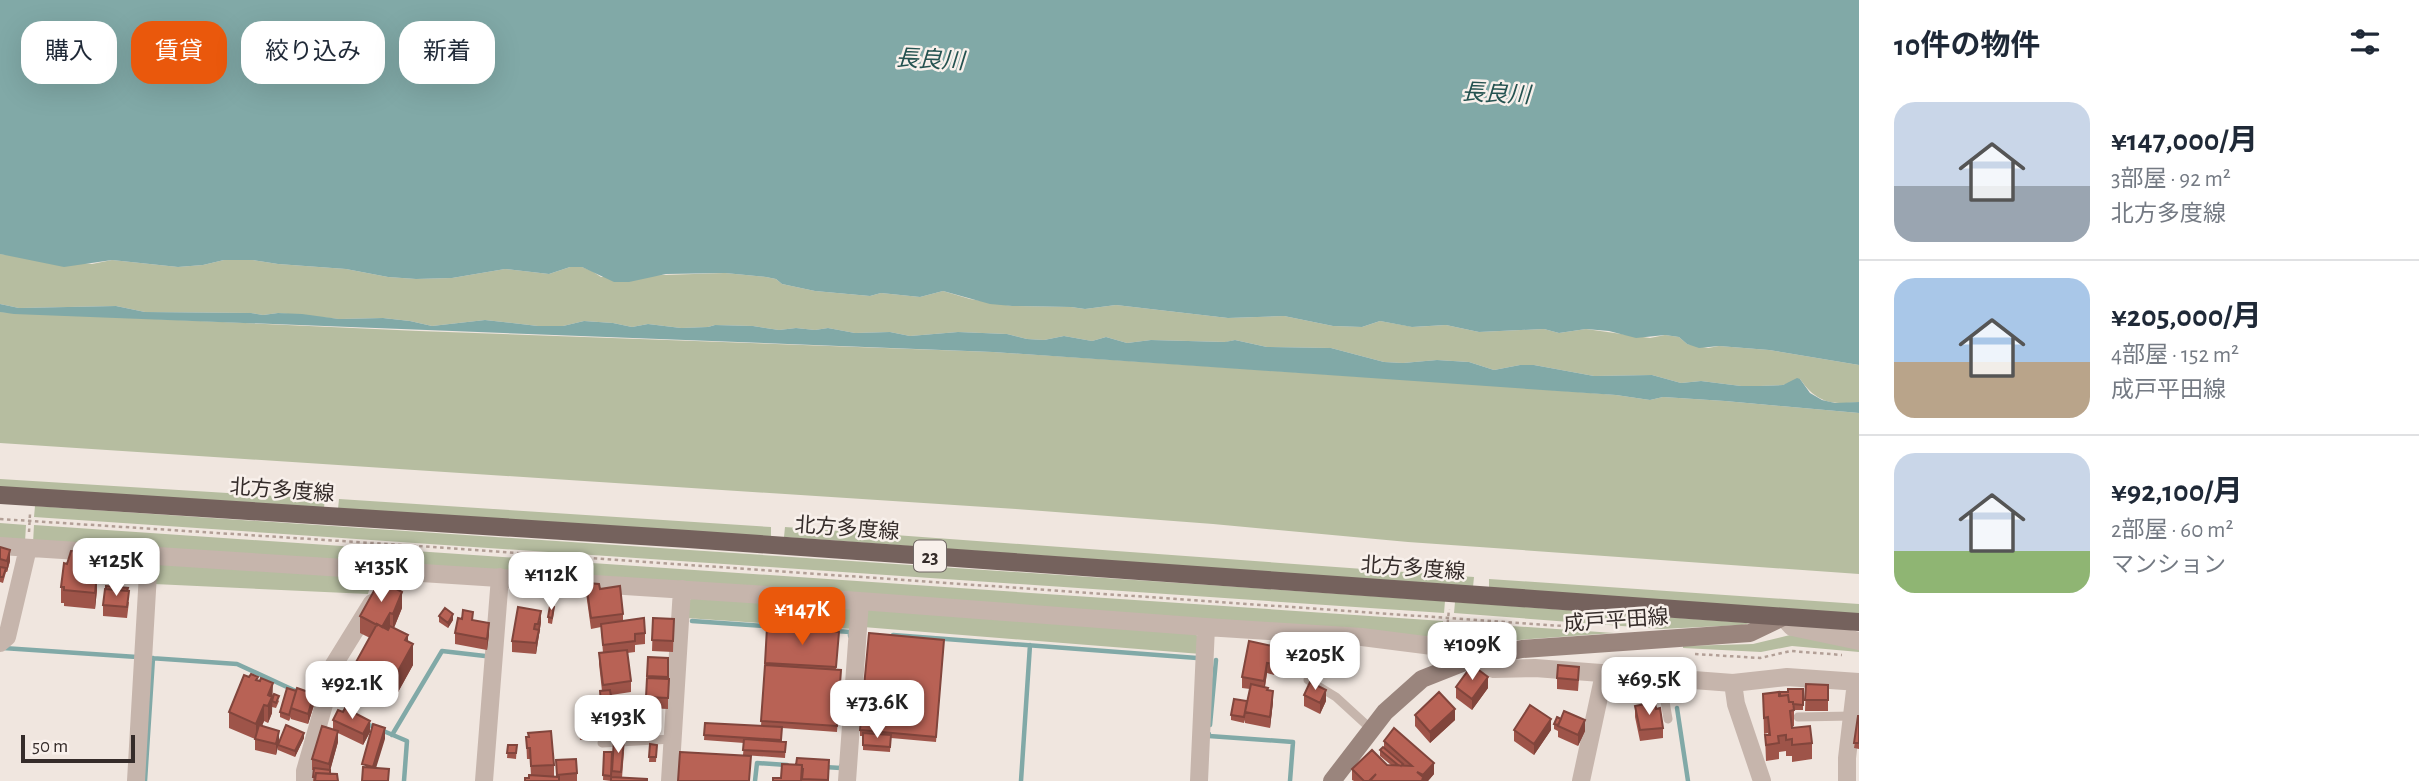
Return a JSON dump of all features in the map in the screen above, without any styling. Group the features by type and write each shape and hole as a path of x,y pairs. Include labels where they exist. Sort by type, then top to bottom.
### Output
{"main road":[{"name":"北方多度線","path":"0,495 688,539 1859,622"},
{"name":"成戸平田線","path":"1332,781 1385,712 1422,679 1470,660 1522,649 1750,633 1783,617"}],"street":[{"path":"0,546 1362,636 1456,649 1470,660 1494,669 1535,668 1733,683 1787,677 1857,682 1847,758 1847,781"},
{"path":"0,643 7,638 28,548"},
{"path":"136,781 149,556"},
{"path":"305,781 305,771 325,701 325,679 378,593 383,571"},
{"path":"484,781 500,578"},
{"path":"670,781 682,589"},
{"path":"847,781 860,601"},
{"path":"1783,617 1792,627 1859,641"},
{"path":"1199,781 1206,627"},
{"path":"1581,781 1604,674"},
{"path":"1733,683 1736,704 1762,781"}],"lane":[{"path":"1661,678 1668,719"},
{"path":"1308,680 1336,696 1371,729"},
{"path":"1798,717 1852,716"},
{"path":"602,743 672,739"}],"path":[{"path":"28,548 31,497"},
{"path":"0,519 417,545 1585,628"},
{"path":"1445,648 1451,593"},
{"path":"1687,654 1760,658 1791,651 1845,656"}],"green space":[{"path":"0,254 92,264 112,260 178,267 224,260 253,260 416,279 452,278 505,269 549,274 570,267 582,267 601,277 725,273 776,279 782,284 815,291 920,297 943,291 1012,306 1085,309 1116,305 1228,318 1284,316 1333,326 1362,327 1380,321 1413,327 1446,325 1479,332 1544,329 1559,333 1586,329 1650,338 1665,335 1679,337 1687,344 1708,348 1719,346 1769,350 1859,365 1859,402 1825,401 1812,393 1800,379 1783,385 1759,386 1701,381 1681,383 1652,375 1594,376 1534,365 1494,370 1469,362 1384,362 1331,348 1267,347 1235,340 1151,340 1127,343 1106,337 1092,341 1064,336 1044,340 1007,334 958,332 910,336 890,332 855,333 828,328 779,330 715,325 681,328 648,324 632,327 584,321 563,326 485,320 432,326 383,318 339,319 278,313 263,315 145,312 116,306 19,308 0,304"},
{"path":"0,312 419,331 993,352 1503,386 1650,400 1663,397 1725,401 1859,413 1859,574 1408,542 1016,509 0,443"},
{"path":"0,479 325,499 324,508 0,488"},
{"path":"339,499 771,527 771,537 338,509"},
{"path":"35,506 1445,601 1444,613 34,517"},
{"path":"0,523 26,525 25,542 0,540"},
{"path":"34,525 1443,621 1442,639 33,543"},
{"path":"785,527 1474,577 1473,587 784,537"},
{"path":"161,562 367,576 372,579 368,594 154,584 155,566"},
{"path":"1489,579 1859,604 1859,614 1489,588"},
{"path":"691,596 850,608 854,613 853,629 686,618"},
{"path":"1455,602 1750,623 1661,629 1454,613"},
{"path":"867,608 1193,632 1202,640 1201,654 863,627"},
{"path":"1453,622 1614,633 1491,642 1451,639"},
{"path":"1790,635 1859,648 1859,652 1792,646 1761,652 1683,648 1753,644"}],"water":[{"name":"長良川","path":"0,0 1859,0 1859,365 1769,350 1719,346 1699,348 1687,344 1679,337 1665,335 1636,338 1609,331 1586,329 1559,333 1544,329 1479,332 1446,325 1412,327 1380,321 1362,327 1333,326 1284,316 1228,318 1116,305 1085,309 1012,306 990,304 943,291 920,297 815,291 782,284 776,279 766,277 725,273 666,274 629,282 614,282 582,267 570,267 549,274 505,269 452,278 416,279 253,260 224,260 178,267 112,260 64,267 0,254"},
{"path":"0,304 19,308 116,306 145,312 263,315 278,313 339,319 383,318 432,326 485,320 563,326 584,321 632,327 648,324 681,328 715,325 779,330 828,328 855,333 890,332 910,336 958,332 1007,334 1044,340 1064,336 1092,341 1106,337 1127,343 1151,340 1235,340 1267,347 1331,348 1384,362 1469,362 1494,370 1534,365 1594,376 1652,375 1681,383 1701,381 1741,386 1783,385 1797,378 1810,393 1822,400 1835,403 1859,402 1859,413 1725,401 1663,397 1650,400 1616,395 993,352 14,314 0,312"}],"building":[{"path":"0,547 10,550 7,561 0,559"},
{"path":"99,548 118,550 116,568 97,566"},
{"path":"71,551 90,552 88,573 97,574 95,593 64,590 64,587 61,587 64,563 67,564"},
{"path":"90,553 95,554 94,562 90,561"},
{"path":"0,567 6,568 3,577 0,577"},
{"path":"380,580 402,592 393,614 390,613 382,627 360,616"},
{"path":"586,583 599,584 600,589 620,586 623,614 591,618"},
{"path":"106,586 128,588 127,591 106,589"},
{"path":"105,589 129,591 127,607 103,605"},
{"path":"550,606 554,607 552,618 548,617"},
{"path":"518,607 541,611 534,629 539,630 536,643 512,641"},
{"path":"445,608 453,614 448,623 439,616"},
{"path":"463,610 473,612 472,620 489,623 487,639 455,633"},
{"path":"644,618 645,633 635,634 635,641 603,645 601,624"},
{"path":"653,618 674,619 673,641 652,640"},
{"path":"377,624 388,630 390,626 408,635 405,640 413,644 392,682 356,662"},
{"path":"767,627 839,632 836,667 765,663"},
{"path":"869,633 944,640 936,737 860,730"},
{"path":"1249,641 1277,647 1274,664 1267,663 1264,681 1242,677"},
{"path":"627,650 631,681 603,685 599,653"},
{"path":"648,657 668,658 668,677 647,676"},
{"path":"765,665 841,670 837,726 761,721"},
{"path":"1472,665 1488,677 1472,699 1456,687"},
{"path":"1558,665 1579,667 1578,680 1557,678"},
{"path":"251,674 258,677 256,680 260,681 261,678 273,683 268,695 272,697 268,706 264,705 256,724 229,712 244,675 249,677"},
{"path":"647,678 669,679 668,698 646,697"},
{"path":"1310,682 1326,690 1320,703 1304,695"},
{"path":"1251,684 1273,691 1270,717 1245,712"},
{"path":"1806,684 1828,685 1828,700 1805,700"},
{"path":"287,688 296,691 289,715 280,712"},
{"path":"297,688 314,694 308,714 291,708"},
{"path":"1788,689 1803,689 1803,705 1789,702 1788,695 1780,696 1780,692 1788,692"},
{"path":"610,690 612,703 601,704 600,691"},
{"path":"1439,692 1455,709 1430,732 1415,715"},
{"path":"1779,692 1779,696 1788,695 1789,702 1793,702 1794,710 1790,711 1792,728 1810,726 1812,743 1792,745 1792,739 1786,740 1786,735 1778,736 1779,743 1766,745 1765,735 1770,735 1768,717 1764,718 1763,694"},
{"path":"274,694 279,696 276,703 272,701"},
{"path":"1234,699 1247,701 1244,717 1231,715"},
{"path":"638,700 640,723 600,727 598,704"},
{"path":"1655,702 1656,709 1660,708 1663,728 1640,730 1635,706"},
{"path":"1530,705 1551,719 1534,744 1514,730"},
{"path":"345,708 370,721 363,734 333,720 338,710 343,712"},
{"path":"1564,711 1585,720 1578,735 1558,726"},
{"path":"1858,716 1859,743 1854,743"},
{"path":"705,723 782,727 781,740 704,735"},
{"path":"373,724 385,728 373,767 362,764"},
{"path":"259,725 279,731 276,744 255,739"},
{"path":"286,725 304,733 295,751 278,745"},
{"path":"322,726 338,731 329,764 312,759"},
{"path":"579,726 589,726 589,734 580,734"},
{"path":"1394,728 1434,763 1423,775 1417,772 1423,777 1422,781 1370,781 1376,774 1369,781 1364,781 1352,769 1372,750 1387,765 1412,766 1384,741"},
{"path":"551,731 554,765 531,766 526,737 529,737 528,733"},
{"path":"863,733 891,735 890,747 863,745"},
{"path":"614,739 624,740 621,772 612,771"},
{"path":"744,739 786,742 785,752 743,750"},
{"path":"650,744 657,745 656,757 649,757"},
{"path":"508,745 517,745 516,753 507,753"},
{"path":"1383,747 1403,764 1398,765 1380,750"},
{"path":"604,752 612,752 611,776 603,775"},
{"path":"680,752 751,756 749,781 678,781"},
{"path":"797,758 829,760 828,780 802,779 803,769 802,765 796,765"},
{"path":"576,759 577,773 557,775 556,760"},
{"path":"782,764 802,765 801,781 773,781 773,778 781,778"},
{"path":"363,767 389,769 388,781 362,781"},
{"path":"314,768 330,770 330,774 316,773 313,777"},
{"path":"316,773 337,774 338,781 315,781"},
{"path":"529,775 559,777 559,781 525,781"},
{"path":"611,777 647,779 647,781 611,781"}],"waterway":[{"path":"692,621 850,632 850,636"},
{"path":"893,635 1197,658"},
{"path":"1021,781 1030,645"},
{"path":"3,648 137,657"},
{"path":"392,735 442,651 485,656"},
{"path":"150,658 237,664 300,693"},
{"path":"145,781 153,658"},
{"path":"1210,725 1216,660"},
{"path":"1677,708 1688,781"},
{"path":"367,724 407,741 404,781"},
{"path":"1209,734 1293,742 1290,781"},
{"path":"755,781 757,763 787,765"},
{"path":"824,767 841,766"}]}
